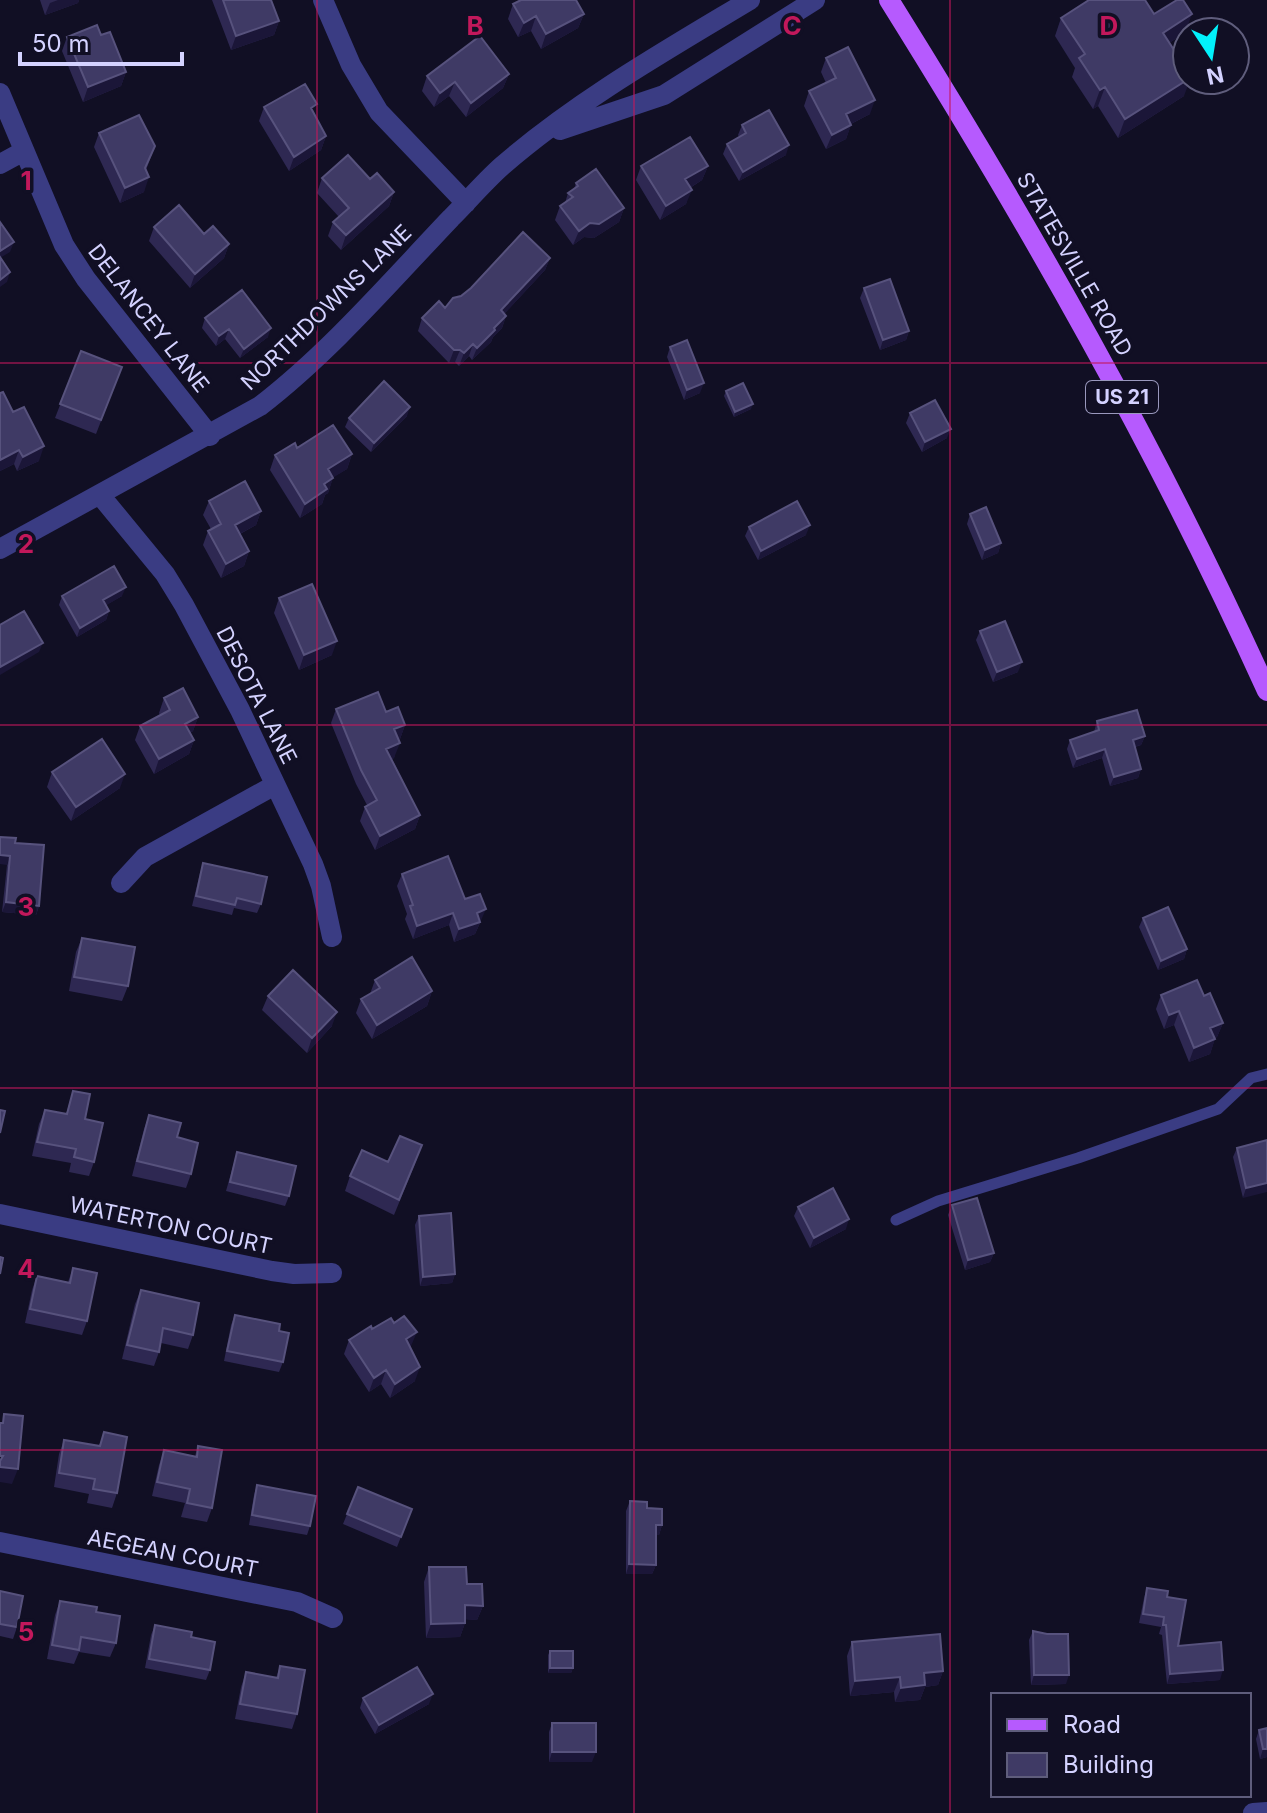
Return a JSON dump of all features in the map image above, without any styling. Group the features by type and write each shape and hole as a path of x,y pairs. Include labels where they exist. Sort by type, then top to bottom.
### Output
{"main road":[{"name":"STATESVILLE ROAD","path":"889,0 978,142 1101,357 1226,602 1267,691"}],"street":[{"path":"323,0 351,65 379,112 466,203"},
{"name":"NORTHDOWNS LANE","path":"0,549 260,406 280,391 500,168 537,138 647,61 750,0"},
{"name":"NORTHDOWNS LANE","path":"537,138 664,95 815,0"},
{"name":"DELANCEY LANE","path":"0,93 64,245 86,279 210,436"},
{"path":"0,164 24,151"},
{"name":"DESOTA LANE","path":"100,495 165,574 240,710 321,886 332,937"},
{"path":"121,883 145,857 275,785"},
{"name":"WATERTON COURT","path":"0,1214 272,1271 332,1273"},
{"name":"AEGEAN COURT","path":"0,1542 297,1602 333,1618"},
{"path":"1253,1813 1267,1812"}],"lane":[{"path":"896,1220 938,1201 1078,1158 1218,1109 1251,1078 1267,1074"}],"building":[{"path":"223,0 271,0 279,21 236,36"},
{"path":"521,0 576,0 584,14 546,34 536,16 524,23 513,4"},
{"path":"1089,0 1145,0 1154,14 1177,0 1183,0 1192,14 1171,16 1171,28 1163,33 1171,45 1171,90 1125,119 1105,87 1100,90 1079,58 1085,54 1061,18"},
{"path":"97,25 101,35 110,32 126,72 88,87 67,37"},
{"path":"480,36 509,74 471,103 455,82 440,93 427,76"},
{"path":"848,47 875,100 846,114 851,125 832,135 809,91 836,78 826,58"},
{"path":"305,84 317,104 311,108 326,136 294,157 264,107"},
{"path":"769,110 789,145 743,172 727,144 746,133 742,125"},
{"path":"139,115 155,146 145,168 149,177 125,188 99,133"},
{"path":"690,137 708,166 685,179 692,190 666,206 641,166"},
{"path":"348,155 370,179 377,173 394,192 346,235 333,222 349,208 322,178"},
{"path":"596,169 624,208 599,224 590,223 579,231 560,206 573,197 568,193 578,186 576,183"},
{"path":"179,205 204,234 213,226 229,244 195,274 154,227"},
{"path":"0,222 14,242 0,251"},
{"path":"523,232 550,258 501,310 506,316 477,348 473,344 464,353 454,350 422,318 439,301 445,308 453,298 471,288"},
{"path":"0,257 10,272 0,280"},
{"path":"890,279 909,331 883,340 864,288"},
{"path":"242,290 271,328 244,349 229,329 219,336 205,318"},
{"path":"687,340 704,383 687,390 670,347"},
{"path":"81,351 122,367 101,420 60,404"},
{"path":"384,381 410,407 374,443 349,418"},
{"path":"743,383 753,404 735,412 726,391"},
{"path":"3,392 13,412 24,407 44,446 23,457 19,450 0,460 0,393"},
{"path":"935,400 951,429 925,442 910,413"},
{"path":"333,425 352,454 328,469 333,478 324,484 327,489 305,504 275,455 295,443 297,448"},
{"path":"245,481 261,511 235,525 249,551 226,564 208,531 221,524 209,501"},
{"path":"797,501 810,525 761,551 749,527"},
{"path":"986,507 1001,543 985,550 970,514"},
{"path":"114,566 126,587 103,600 109,611 80,628 62,596"},
{"path":"312,584 337,641 304,655 279,598"},
{"path":"24,611 43,643 0,667 0,625"},
{"path":"1005,621 1022,662 997,672 980,631"},
{"path":"183,688 198,717 185,724 194,740 159,759 140,726 170,710 164,698"},
{"path":"378,692 386,712 398,707 405,725 394,729 400,743 386,749 420,815 380,836 365,807 377,800 336,709"},
{"path":"1137,710 1145,736 1133,740 1141,769 1114,777 1105,749 1077,759 1070,740 1099,730 1097,721"},
{"path":"102,739 125,774 76,807 52,772"},
{"path":"0,837 16,838 15,843 44,845 39,906 6,902 10,856 0,855"},
{"path":"448,856 465,899 480,894 486,909 477,913 480,922 459,929 453,913 417,926 402,874"},
{"path":"203,863 267,877 261,904 237,898 235,905 196,896"},
{"path":"1168,907 1187,949 1161,961 1143,918"},
{"path":"82,938 135,947 128,986 74,977"},
{"path":"412,957 432,991 377,1025 361,999 380,988 375,980"},
{"path":"293,970 337,1012 312,1038 268,996"},
{"path":"1197,980 1204,996 1210,993 1223,1023 1210,1028 1215,1039 1194,1048 1179,1011 1169,1015 1161,995"},
{"path":"73,1091 90,1094 85,1119 103,1123 94,1162 74,1157 76,1149 37,1142 45,1110 67,1114"},
{"path":"0,1110 5,1111 0,1133"},
{"path":"149,1115 181,1123 177,1137 198,1143 191,1174 137,1161"},
{"path":"400,1136 422,1145 399,1200 350,1176 362,1150 388,1162"},
{"path":"1267,1140 1267,1183 1246,1188 1237,1148"},
{"path":"237,1152 296,1166 289,1196 230,1182"},
{"path":"833,1188 849,1219 814,1238 798,1207"},
{"path":"977,1198 994,1253 968,1260 952,1205"},
{"path":"451,1213 455,1274 423,1277 419,1216"},
{"path":"73,1268 97,1273 87,1321 30,1309 37,1276 70,1283"},
{"path":"141,1290 199,1303 193,1335 163,1328 159,1352 127,1345"},
{"path":"235,1315 280,1324 279,1331 289,1333 283,1362 227,1351"},
{"path":"404,1316 417,1332 406,1339 420,1367 395,1384 386,1370 374,1378 349,1340 371,1326 372,1329 391,1318 394,1323"},
{"path":"4,1414 23,1416 18,1469 0,1467 3,1456 0,1456 0,1423 3,1423"},
{"path":"104,1432 127,1437 117,1493 93,1489 95,1479 59,1473 64,1440 100,1446"},
{"path":"198,1446 222,1450 212,1508 187,1503 190,1489 157,1482 164,1450 197,1457"},
{"path":"257,1485 316,1496 310,1526 252,1515"},
{"path":"358,1487 412,1509 401,1537 347,1514"},
{"path":"630,1501 647,1502 647,1508 662,1509 662,1525 656,1525 656,1565 629,1564"},
{"path":"429,1567 466,1567 467,1584 482,1584 483,1606 465,1605 465,1623 431,1624"},
{"path":"1147,1588 1168,1591 1167,1597 1186,1600 1178,1646 1221,1642 1223,1670 1170,1674 1164,1617 1143,1614"},
{"path":"0,1591 23,1596 17,1627 0,1624"},
{"path":"60,1601 97,1607 96,1612 120,1616 116,1643 81,1637 79,1650 52,1645"},
{"path":"155,1625 192,1632 191,1637 215,1642 210,1670 149,1659"},
{"path":"1033,1631 1068,1634 1069,1675 1034,1675"},
{"path":"940,1634 943,1671 924,1673 925,1685 901,1688 900,1677 855,1681 852,1642"},
{"path":"550,1651 573,1651 573,1668 550,1668"},
{"path":"280,1666 305,1670 297,1714 240,1704 246,1672 278,1678"},
{"path":"417,1667 433,1694 379,1725 363,1698"},
{"path":"552,1723 596,1723 596,1752 552,1752"},
{"path":"1267,1728 1267,1749 1263,1749 1259,1730"}]}
